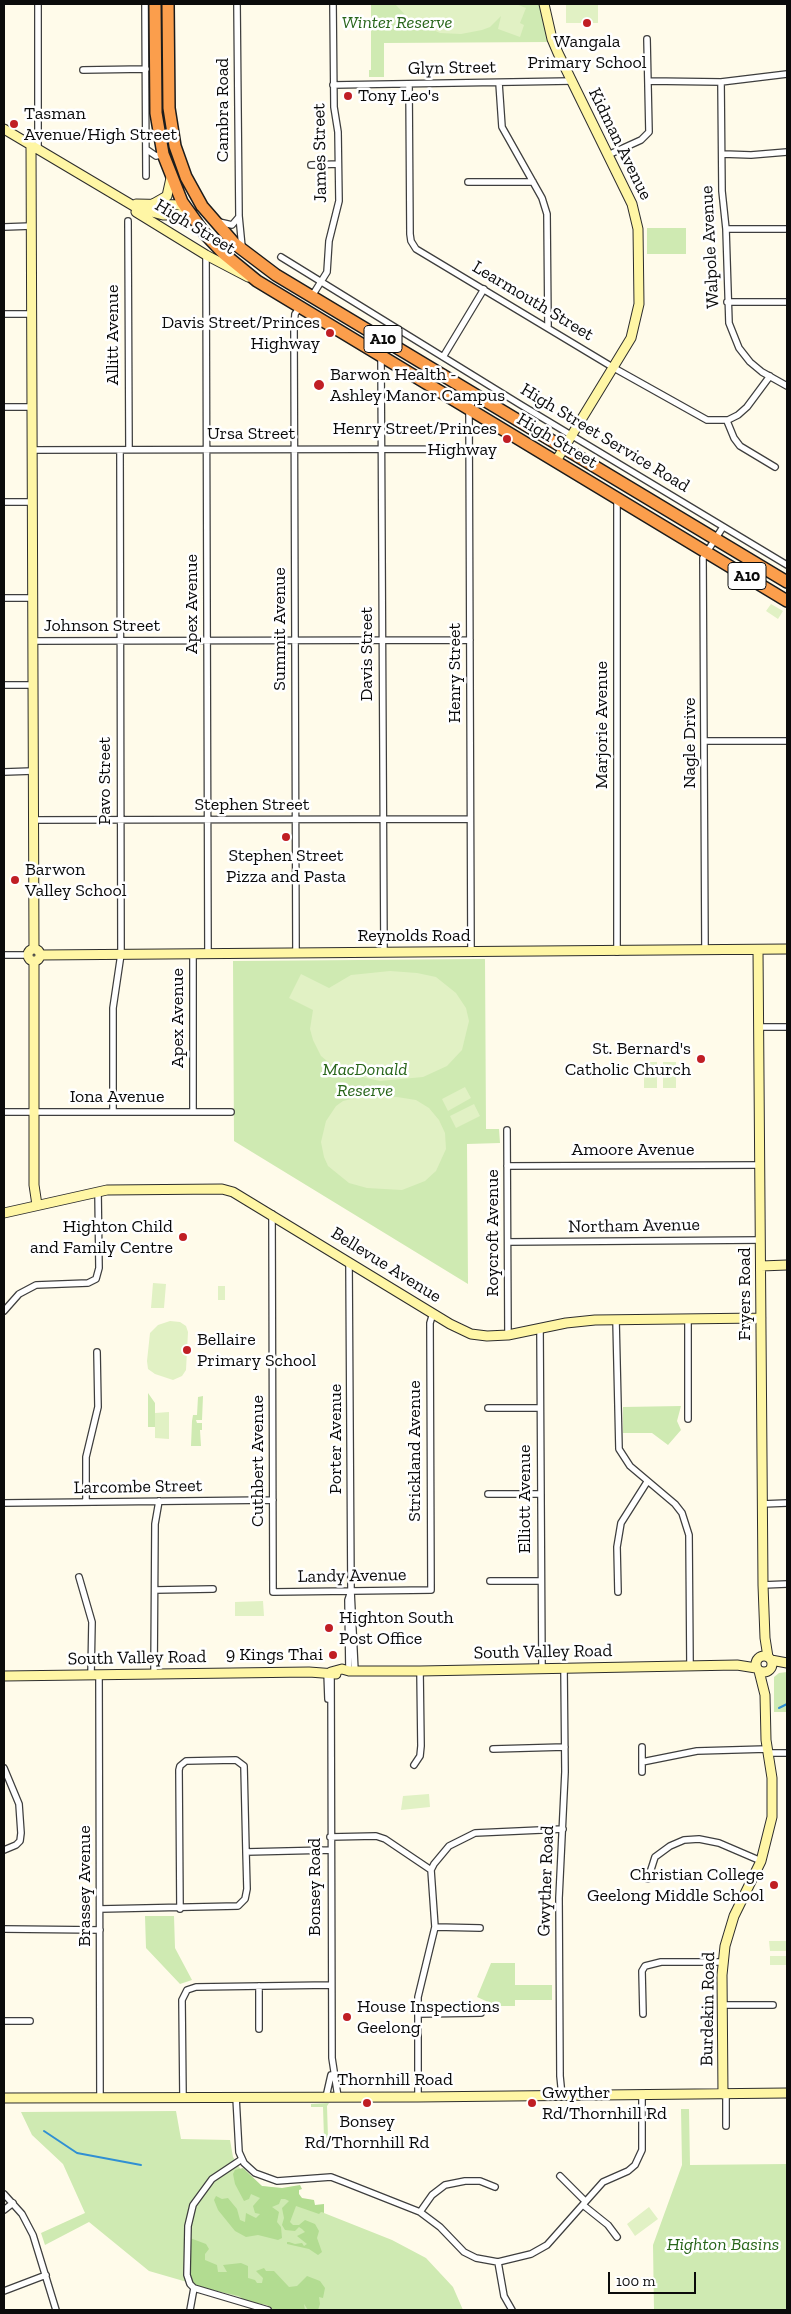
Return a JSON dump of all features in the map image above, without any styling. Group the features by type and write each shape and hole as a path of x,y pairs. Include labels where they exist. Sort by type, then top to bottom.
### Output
{"highway":[{"name":"A10","path":"155,4 156,113 163,154 171,178 187,208"},
{"name":"A10","path":"168,4 169,108 173,139 186,177 202,206"},
{"path":"163,154 170,147 173,139"},
{"path":"187,208 202,206"},
{"name":"High Street","path":"202,206 243,252 312,296 787,582"},
{"name":"High Street","path":"187,208 217,248 257,281 787,601"},
{"path":"300,307 312,296"}],"street":[{"path":"37,1205 34,1185 32,226 38,4"},
{"path":"145,4 146,176"},
{"name":"Cambra Road","path":"237,4 239,216 243,252"},
{"name":"James Street","path":"312,296 327,272 328,241 339,201 333,85 333,4"},
{"name":"Kidman Avenue","path":"544,4 552,38 632,204 638,229 639,304 637,321 631,338 556,461"},
{"path":"608,155 641,140 649,132 647,39"},
{"path":"83,70 146,68"},
{"path":"648,80 721,82 787,74"},
{"name":"Glyn Street","path":"333,85 572,82"},
{"name":"Walpole Avenue","path":"721,82 722,191 726,229 729,323 739,348 750,362 787,386"},
{"path":"499,83 502,127 546,205 548,326"},
{"name":"Learmouth Street","path":"409,84 411,241 420,251 548,326 614,368 702,417 716,421 726,421"},
{"name":"High Street","path":"4,129 140,210 158,214 177,215 187,208"},
{"path":"146,149 156,156 163,154"},
{"path":"723,154 751,155 787,152"},
{"path":"310,165 338,164"},
{"path":"151,205 167,196 171,178"},
{"path":"468,182 533,182"},
{"name":"High Street","path":"122,199 151,205 187,208"},
{"name":"High Street","path":"122,199 138,213 206,254 257,281"},
{"path":"211,218 231,225 236,223 239,216"},
{"name":"Allitt Avenue","path":"128,221 129,450"},
{"path":"4,227 32,226"},
{"path":"726,229 787,229"},
{"name":"Apex Avenue","path":"206,254 208,953"},
{"name":"High Street Service Road","path":"281,258 787,565"},
{"path":"443,357 484,289"},
{"path":"727,302 787,302"},
{"name":"Summit Avenue","path":"296,953 294,328 295,314 300,307"},
{"path":"4,314 32,314"},
{"name":"Davis Street","path":"381,356 384,953"},
{"path":"770,376 747,407 726,421 740,446 775,467"},
{"name":"Henry Street","path":"471,952 469,409 476,395"},
{"path":"4,407 32,407"},
{"name":"Ursa Street","path":"32,450 469,449"},
{"name":"Pavo Street","path":"113,1112 113,1008 121,954 120,450"},
{"name":"Marjorie Avenue","path":"617,498 617,952"},
{"path":"4,502 32,502"},
{"path":"715,539 723,527"},
{"name":"Nagle Drive","path":"705,950 703,558 715,539"},
{"path":"4,598 32,598"},
{"name":"Johnson Street","path":"33,641 470,640"},
{"path":"4,686 33,685"},
{"path":"705,741 787,741"},
{"path":"4,772 33,771"},
{"name":"Stephen Street","path":"33,820 470,819"},
{"name":"Reynolds Road","path":"4,955 617,952 787,949"},
{"name":"Fryers Road","path":"758,950 764,1664"},
{"name":"Apex Avenue","path":"193,1112 194,953"},
{"path":"758,1027 787,1027"},
{"name":"Iona Avenue","path":"4,1112 231,1112"},
{"name":"Roycroft Avenue","path":"507,1130 508,1335"},
{"name":"Amoore Avenue","path":"507,1166 759,1165"},
{"name":"Bellevue Avenue","path":"4,1212 98,1191 120,1188 222,1189 233,1192 272,1214 433,1314 471,1334 487,1336 508,1335 578,1321 761,1318"},
{"path":"4,1311 19,1294 36,1285 88,1283 96,1279 99,1268 98,1191"},
{"name":"Cuthbert Avenue","path":"272,1214 273,1592"},
{"name":"Cuthbert Avenue","path":"273,1240 275,1231 283,1221"},
{"name":"Northam Avenue","path":"508,1242 761,1240"},
{"name":"Porter Avenue","path":"349,1262 351,1286 352,1591 348,1600 352,1671"},
{"path":"761,1266 787,1266"},
{"path":"351,1286 353,1278 357,1273 364,1271"},
{"name":"Strickland Avenue","path":"431,1590 430,1323 433,1314"},
{"path":"616,1320 619,1448 630,1466 675,1504 682,1513 689,1535 690,1665"},
{"path":"688,1320 688,1420"},
{"name":"Elliott Avenue","path":"540,1329 542,1668"},
{"path":"86,1502 86,1457 98,1407 98,1352"},
{"path":"488,1408 540,1408"},
{"path":"618,1592 617,1547 621,1523 647,1482"},
{"path":"488,1494 541,1494"},
{"name":"Larcombe Street","path":"4,1503 273,1500"},
{"path":"150,1501 155,1524"},
{"path":"154,1674 155,1524 159,1501"},
{"path":"762,1504 787,1503"},
{"name":"Brassey Avenue","path":"79,1577 92,1622 95,1675 100,1909 100,2098"},
{"path":"490,1581 541,1581"},
{"path":"763,1585 787,1584"},
{"path":"155,1590 213,1589"},
{"name":"Landy Avenue","path":"273,1592 431,1590"},
{"name":"Burdekin Road","path":"725,2094 723,1962 729,1930 734,1916 761,1861 770,1830 773,1798 768,1751 764,1664"},
{"name":"South Valley Road","path":"4,1676 329,1672 342,1674 352,1671 787,1664"},
{"name":"Gwyther Road","path":"562,2096 560,2076 559,1898 565,1747 564,1668"},
{"path":"414,1765 420,1756 421,1746 420,1671"},
{"name":"Bonsey Road","path":"326,2097 330,2082 332,2058 329,1672"},
{"path":"493,1748 565,1747"},
{"path":"642,1747 642,1772"},
{"path":"642,1762 697,1751 768,1751 787,1753"},
{"path":"100,1909 233,1908 242,1904 246,1890 246,1775 242,1763 231,1760 183,1763 179,1770 180,1908"},
{"path":"4,1768 19,1804 21,1833 20,1841 16,1845 4,1850"},
{"path":"418,2097 418,1998 435,1927 431,1870 434,1864 449,1846 475,1833 562,1830"},
{"path":"330,1837 376,1836 385,1839 431,1870"},
{"path":"648,1879 655,1857 670,1846 684,1840 699,1839 719,1843 761,1861"},
{"path":"246,1852 330,1850"},
{"path":"435,1927 480,1928"},
{"path":"4,1929 100,1930"},
{"path":"643,2014 642,1971 645,1966 654,1962 723,1962"},
{"path":"259,1986 259,2029"},
{"path":"183,2097 182,2000 185,1992 196,1987 331,1986"},
{"path":"723,2006 773,2005"},
{"path":"418,2014 481,2013"},
{"path":"4,2021 30,2020"},
{"name":"Bonsey Road","path":"332,2058 338,2097"},
{"name":"Thornhill Road","path":"4,2098 418,2097 787,2093"},
{"path":"725,2094 726,2126"},
{"path":"236,2097 237,2144 242,2158 255,2173 269,2180 288,2181 330,2178 420,2212 440,2227 464,2252 476,2258 498,2262 531,2254 547,2245 559,2234 603,2182 628,2171 638,2160 643,2143 642,2095"},
{"path":"242,2158 212,2179 191,2210 187,2234 187,2275 190,2284 194,2288 268,2310"},
{"path":"560,2176 584,2203 608,2225 617,2237"},
{"path":"420,2212 432,2195 445,2185 465,2181 480,2181 495,2186"},
{"path":"4,2194 13,2203 30,2229 56,2310"},
{"path":"4,2210 13,2203"},
{"path":"498,2262 504,2296 512,2310"},
{"path":"4,2291 46,2275"},
{"path":"190,2310 194,2288"}],"green space":[{"name":"Winter Reserve","path":"371,4 539,4 550,42 384,43 384,77 369,77 369,70 371,70"},
{"path":"395,4 516,4 526,8 520,23 524,25 520,37 498,29 501,16 490,27 482,30 461,34 440,33 409,19"},
{"path":"566,4 598,4 598,23 566,23"},
{"path":"647,228 686,228 686,254 647,254"},
{"path":"771,604 783,611 778,619 766,611"},
{"path":"264,850 264,861 243,861 246,851"},
{"name":"MacDonald Reserve","path":"485,959 486,1129 499,1129 500,1143 467,1144 468,1284 234,1141 233,961"},
{"path":"390,971 417,973 436,977 456,993 466,1008 469,1021 462,1050 447,1066 423,1077 380,1081 340,1072 321,1056 313,1040 310,1029 313,1010 289,998 301,974 329,988 351,975"},
{"path":"644,1062 657,1062 657,1088 644,1088"},
{"path":"663,1062 676,1062 676,1088 663,1088"},
{"path":"465,1087 471,1098 448,1111 442,1099"},
{"path":"363,1096 397,1097 416,1100 429,1108 439,1120 445,1133 446,1149 436,1171 425,1181 402,1190 367,1188 349,1183 328,1166 321,1142 326,1121 336,1106 343,1101"},
{"path":"474,1104 480,1116 456,1128 450,1116"},
{"path":"153,1283 166,1284 164,1308 151,1308"},
{"path":"218,1286 225,1286 225,1300 218,1300"},
{"path":"170,1321 180,1322 186,1326 188,1332 186,1370 182,1376 173,1380 155,1374 148,1369 147,1361 150,1333 158,1325"},
{"path":"148,1393 155,1403 155,1427 148,1427"},
{"path":"203,1396 202,1420 196,1420 197,1423 202,1423 202,1430 200,1430 201,1446 191,1446 193,1415 197,1415 198,1397"},
{"path":"681,1406 677,1421 681,1430 668,1445 652,1433 623,1433 623,1407"},
{"path":"169,1412 169,1439 155,1438 155,1413"},
{"path":"263,1601 264,1616 235,1616 235,1602"},
{"path":"787,1672 787,1712 774,1712 774,1677 779,1673"},
{"path":"429,1794 430,1807 401,1810 403,1796"},
{"path":"145,1916 174,1916 175,1948 192,1980 180,1984 146,1948"},
{"path":"769,1941 787,1941 787,1951 770,1951"},
{"path":"770,1956 787,1956 787,1965 770,1965"},
{"path":"491,1963 515,1963 515,1985 552,1985 552,2000 515,2000 515,2006 497,2006 477,1997"},
{"path":"329,2103 327,2106 328,2138 324,2138 323,2107 311,2107 311,2104"},
{"name":"Highton Basins","path":"681,2109 689,2109 690,2165 787,2164 787,2310 654,2310 653,2245 682,2165"},
{"path":"176,2111 181,2139 230,2140 233,2157 241,2170 252,2181 262,2186 274,2188 324,2213 392,2240 426,2258 453,2287 463,2310 284,2310 149,2271 89,2222 45,2245 41,2233 85,2213 63,2164 32,2135 21,2112"},
{"path":"243,2168 262,2186 282,2188 300,2185 302,2189 299,2190 299,2194 302,2198 314,2200 315,2205 324,2204 324,2213 321,2212 319,2214 296,2206 290,2222 293,2225 299,2225 305,2220 315,2224 319,2231 317,2238 322,2252 318,2255 309,2249 287,2244 287,2242 302,2243 304,2246 307,2244 297,2236 305,2232 302,2229 299,2227 295,2231 285,2230 282,2225 284,2218 282,2208 289,2201 285,2199 281,2199 279,2204 272,2207 279,2212 277,2222 281,2227 282,2238 278,2240 258,2235 246,2237 235,2231 218,2210 214,2200 216,2196 222,2199 228,2198 237,2209 240,2220 245,2222 246,2213 256,2218 260,2214 255,2213 253,2206 260,2198 251,2194 249,2199 244,2201 235,2184 233,2174 235,2170"},
{"path":"649,2207 658,2219 635,2236 627,2224"},
{"path":"190,2238 206,2244 209,2249 205,2254 205,2260 217,2265 218,2272 227,2272 223,2265 241,2263 248,2266 248,2278 255,2280 257,2283 262,2283 263,2278 256,2271 264,2268 266,2271 274,2271 289,2287 297,2286 307,2276 320,2281 325,2288 323,2298 319,2297 320,2304 318,2310 308,2310 304,2304 305,2310 272,2309 267,2305 245,2301 239,2296 195,2286 191,2283 190,2276"}],"waterway":[{"path":"779,1708 787,1704"},
{"path":"44,2131 77,2153 141,2165"}],"place":[{"name":"Wangala Primary School","path":"587,23"},
{"name":"Tony Leo's","path":"348,96"},
{"name":"Tasman Avenue/High Street","path":"14,124"},
{"name":"Davis Street/Princes Highway","path":"330,333"},
{"name":"Barwon Health - Ashley Manor Campus","path":"319,385"},
{"name":"Henry Street/Princes Highway","path":"507,439"},
{"name":"Stephen Street Pizza and Pasta","path":"286,837"},
{"name":"Barwon Valley School","path":"15,880"},
{"name":"St. Bernard's Catholic Church","path":"701,1059"},
{"name":"Highton Child and Family Centre","path":"183,1237"},
{"name":"Bellaire Primary School","path":"187,1350"},
{"name":"Highton South Post Office","path":"329,1628"},
{"name":"9 Kings Thai","path":"333,1655"},
{"name":"Christian College Geelong Middle School","path":"774,1885"},
{"name":"House Inspections Geelong","path":"347,2017"},
{"name":"Bonsey Rd/Thornhill Rd","path":"367,2103"},
{"name":"Gwyther Rd/Thornhill Rd","path":"532,2103"}]}
